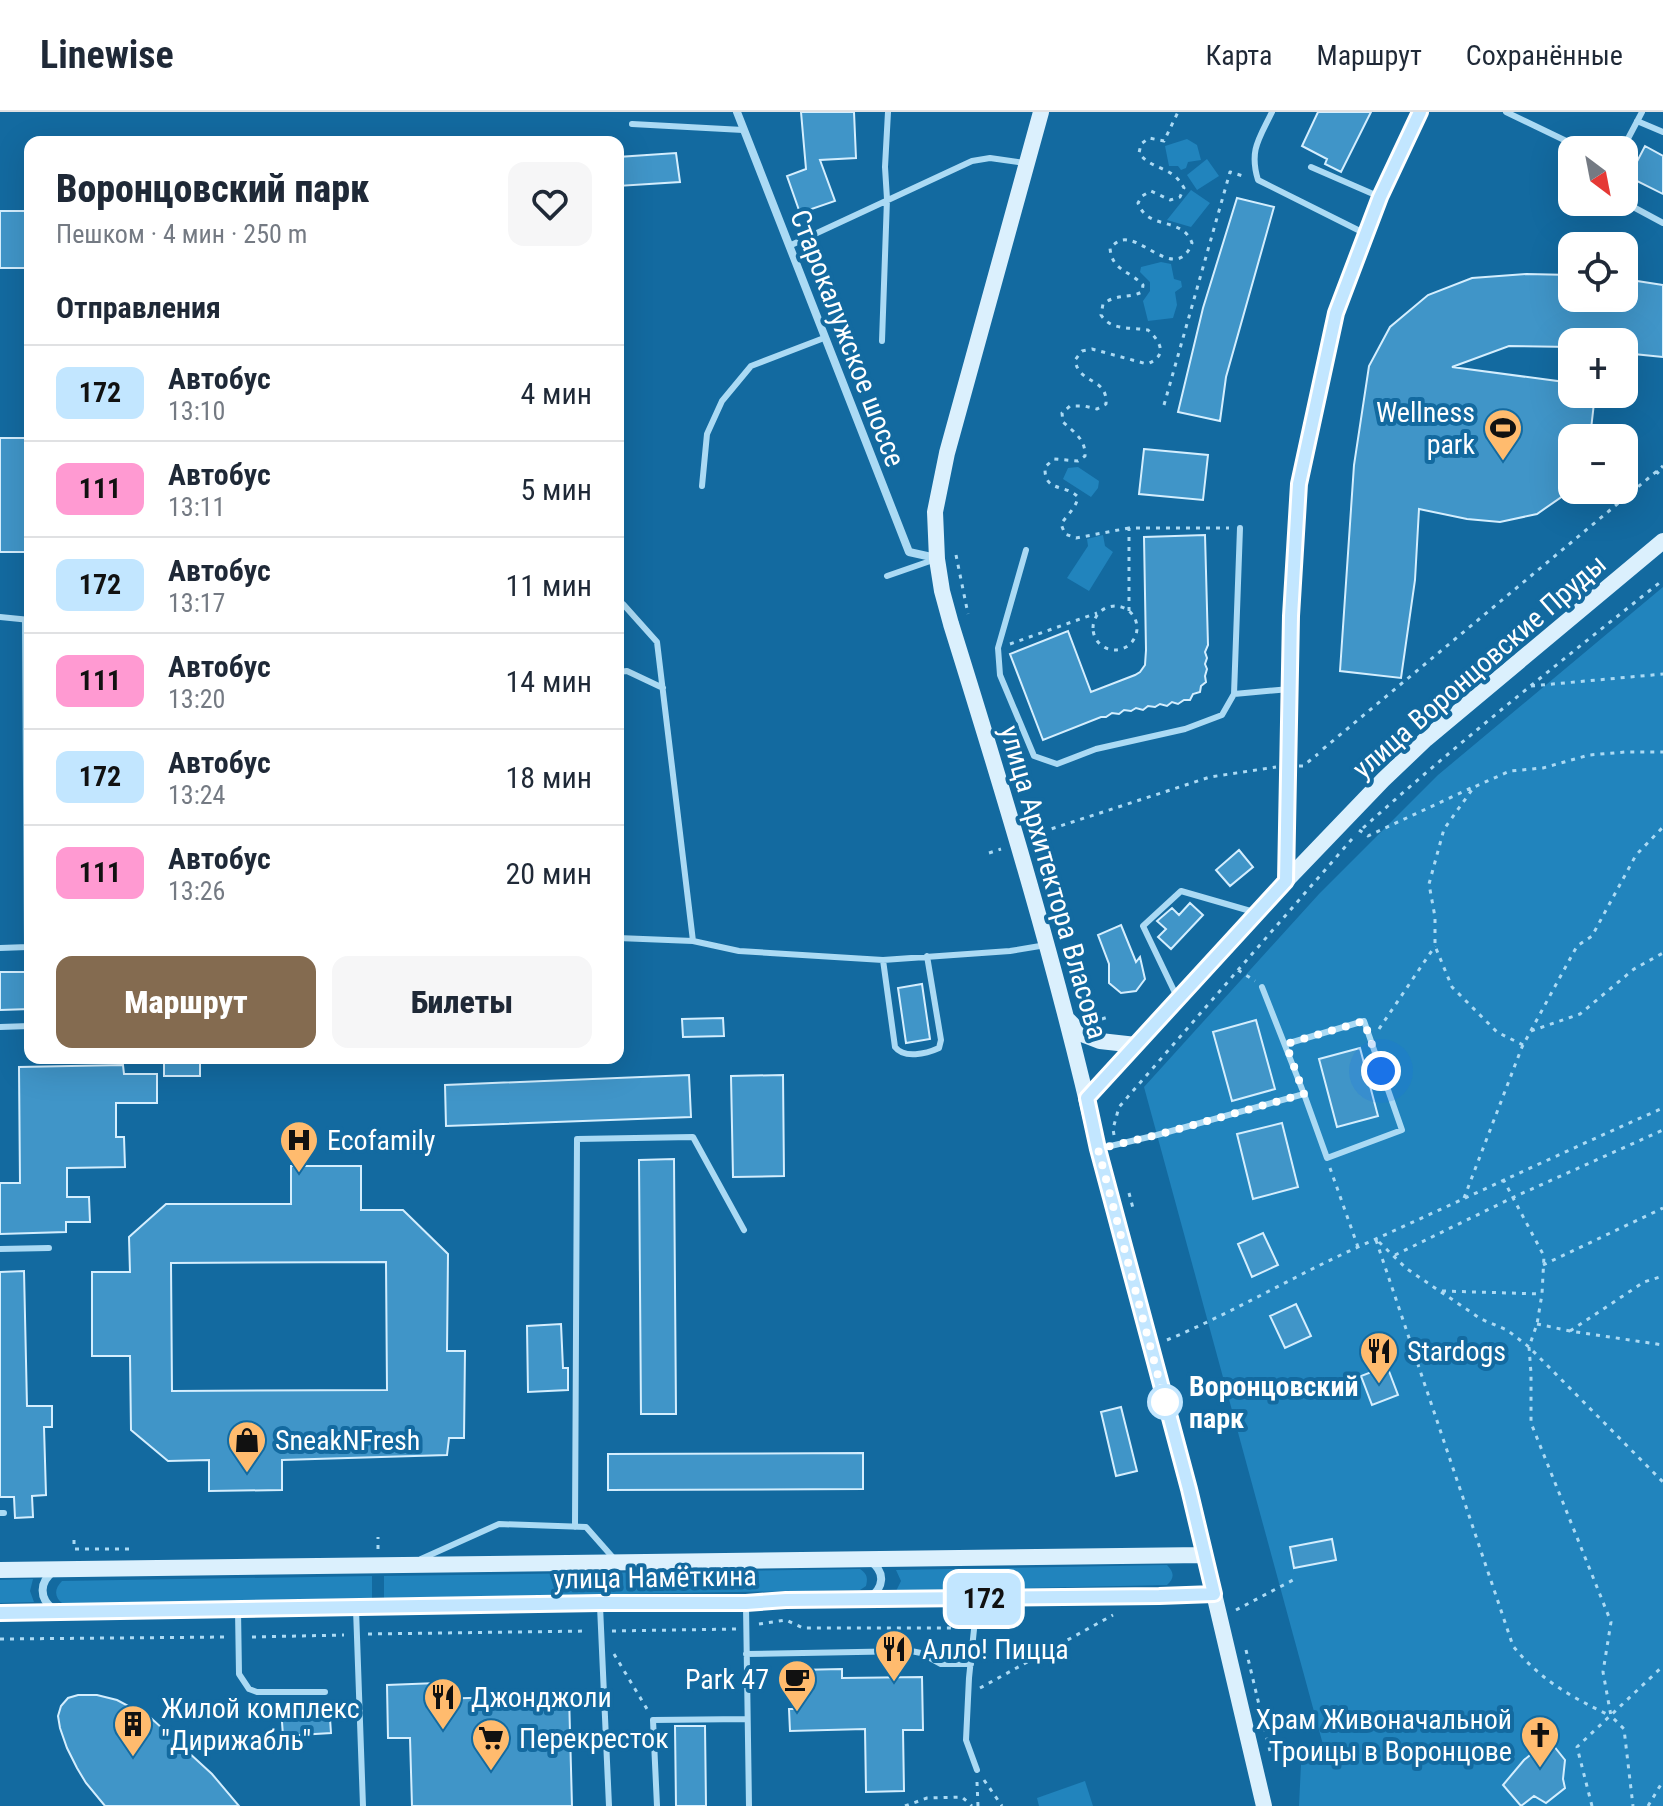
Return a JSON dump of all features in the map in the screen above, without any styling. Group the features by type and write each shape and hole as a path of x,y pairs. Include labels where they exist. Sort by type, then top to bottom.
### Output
{"street":[{"name":"Старокалужское шоссе","path":"737,112 909,552 937,559"},
{"name":"улица Архитектора Власова","path":"1041,112 947,453 935,512 937,559 951,624 1019,843 1087,1098 1189,1489 1264,1806"},
{"path":"1286,881 1291,616 1299,484 1336,313 1380,197 1420,112"},
{"name":"улица Воронцовские Пруды","path":"1087,1098 1383,780 1426,739 1663,541"},
{"path":"1065,1018 1082,1034 1100,1041 1136,1045"},
{"name":"улица Намёткина","path":"0,1570 1205,1555"},
{"path":"861,1600 874,1595 882,1577 876,1565 862,1559"},
{"path":"62,1569 44,1581 42,1595 50,1608 64,1612"},
{"name":"улица Намёткина","path":"0,1613 1214,1594"}],"lane":[{"path":"882,341 888,112"},
{"path":"1272,112 1256,146 1253,163 1258,180 1366,234"},
{"path":"1506,112 1558,137"},
{"path":"1629,136 1642,112"},
{"path":"1637,121 1663,132"},
{"path":"632,124 743,130"},
{"path":"789,246 972,161 990,158 1028,163"},
{"path":"1311,167 1380,197"},
{"path":"1638,210 1663,223"},
{"path":"702,486 707,434 722,401 751,366 824,338"},
{"path":"1026,550 998,648 1000,675 1034,756 1057,764 1096,749 1185,729 1222,715 1234,694 1240,528"},
{"path":"887,576 937,559"},
{"path":"624,605 657,642 693,941"},
{"path":"0,617 24,620"},
{"path":"624,671 663,688"},
{"path":"1234,694 1290,689"},
{"path":"1178,999 1143,926 1181,891 1257,913"},
{"path":"624,938 693,941 739,951 883,960 1010,951 1046,945"},
{"path":"0,948 24,947"},
{"path":"883,960 895,1047 904,1055 939,1048 941,1040 927,956"},
{"path":"1262,987 1327,1158 1402,1130 1364,1021 1286,1044"},
{"path":"0,1027 24,1026"},
{"path":"1098,1149 1304,1094"},
{"path":"575,1527 577,1139 693,1137 744,1230"},
{"path":"0,1249 49,1248"},
{"path":"408,1565 499,1524 586,1527 618,1563"},
{"path":"977,1599 966,1740 977,1770"},
{"path":"600,1603 609,1806"},
{"path":"746,1603 749,1806"},
{"path":"356,1609 363,1806"},
{"path":"238,1610 239,1674 249,1689 257,1692 325,1692"},
{"path":"746,1654 911,1651 941,1664 971,1664"},
{"path":"657,1806 653,1720 747,1719"}],"path":[{"path":"1178,112 1164,141 1149,138 1141,144 1139,153 1144,160 1178,177 1184,188 1180,197 1170,200 1151,191 1142,196 1138,203 1141,212 1154,221 1188,233 1192,243 1189,252 1179,258 1166,259 1128,240 1116,242 1110,248 1116,267 1136,276 1143,285 1142,292 1134,296 1113,297 1103,304 1101,315 1105,322 1119,327 1148,330 1158,340 1161,353 1156,361 1147,364 1092,349 1082,351 1075,360 1077,368 1084,377 1100,385 1107,395 1106,404 1097,409 1070,406 1062,413 1063,422 1086,447 1085,456 1078,461 1054,459 1045,467 1044,478 1049,485 1075,492 1078,497 1077,504 1061,524 1065,534 1076,538 1129,528 1240,528"},
{"path":"1164,405 1230,172 1258,180"},
{"path":"1323,749 1663,466"},
{"path":"1656,471 1663,478"},
{"path":"1101,612 1096,618 1094,633 1102,645 1116,650 1130,645 1137,624 1129,611 1129,528"},
{"path":"1116,1145 1113,1129 1119,1107 1360,830 1529,686 1663,580"},
{"path":"998,648 1115,606 1129,611"},
{"path":"1529,686 1663,674"},
{"path":"1368,836 1510,771 1543,768 1589,755 1663,752"},
{"path":"989,853 1032,839 1051,829 1210,777 1272,767 1303,766 1318,754"},
{"path":"1474,787 1444,829 1429,884 1435,917 1435,946 1452,987 1497,1032 1523,1045"},
{"path":"1464,1198 1523,1045 1577,946 1592,936 1636,855 1663,827"},
{"path":"1371,1041 1435,946"},
{"path":"1531,1031 1580,1014 1634,969 1663,953"},
{"path":"1238,970 1262,987"},
{"path":"1165,1341 1503,1179 1663,1108"},
{"path":"1393,1255 1663,1130"},
{"path":"1327,1158 1358,1247"},
{"path":"1503,1179 1544,1256 1542,1294 1529,1347 1531,1423 1611,1622 1603,1672 1611,1716"},
{"path":"1129,1191 1136,1221"},
{"path":"1543,1265 1663,1208"},
{"path":"1376,1240 1407,1269 1481,1319 1507,1330 1529,1347 1663,1482"},
{"path":"1376,1240 1513,1646 1526,1662 1572,1697 1611,1716 1624,1729 1633,1806"},
{"path":"1570,1331 1644,1282 1663,1276"},
{"path":"1438,1290 1542,1294"},
{"path":"1537,1324 1663,1345"},
{"path":"378,1537 378,1553"},
{"path":"74,1540 74,1549 132,1549"},
{"path":"1236,1610 1293,1580"},
{"path":"1096,1615 1124,1615"},
{"path":"968,1695 1111,1615"},
{"path":"0,1639 746,1629 761,1623 786,1620 803,1628 952,1628 975,1621"},
{"path":"378,1626 378,1634"},
{"path":"85,1629 85,1639"},
{"path":"601,1631 653,1720"},
{"path":"1592,1806 1577,1747 1663,1666"},
{"path":"977,1770 978,1806"},
{"path":"977,1770 1002,1806"},
{"path":"1648,1806 1663,1781"},
{"path":"905,1806 927,1798 962,1797 972,1806"}],"shaded area":[{"path":"1187,139 1197,145 1201,160 1188,162 1186,168 1181,170 1178,166 1169,166 1165,146"},
{"path":"1207,159 1219,176 1197,190 1187,175"},
{"path":"1191,190 1210,203 1191,227 1167,220"},
{"path":"1161,262 1171,264 1174,279 1181,281 1182,287 1175,292 1177,305 1173,318 1148,321 1143,301 1150,291 1150,282 1140,272 1141,267"},
{"path":"1078,467 1099,481 1091,497 1063,479 1068,468"},
{"path":"1103,535 1105,546 1113,552 1089,591 1067,578 1088,546 1087,539"},
{"name":"Воронцовский парк","path":"1663,587 1663,1806 1299,1806 1302,1744 1328,1763 1144,1087 1319,894 1438,775"},
{"path":"1167,1565 1173,1575 1167,1585 896,1591 901,1581 896,1570"},
{"path":"860,1569 867,1580 866,1586 860,1590 384,1598 384,1576"},
{"path":"372,1576 372,1598 63,1604 56,1593 62,1581"},
{"path":"33,1579 30,1591 34,1602 0,1603 0,1580"},
{"path":"1085,1781 1093,1806 1039,1806 1037,1798"}],"building":[{"path":"801,112 854,112 856,158 820,160 835,201 800,213 787,176 806,169"},
{"path":"1318,112 1371,112 1341,172 1325,164 1327,159 1302,146"},
{"path":"1645,146 1663,156 1663,194 1638,182 1638,160"},
{"path":"676,153 680,182 624,186 624,157"},
{"path":"1237,198 1274,207 1226,377 1220,421 1178,412 1203,308"},
{"path":"0,211 24,211 24,268 0,268"},
{"path":"1558,275 1558,312 1638,312 1638,281 1663,285 1663,357 1638,354 1638,328 1558,328 1558,347 1509,346 1452,367 1558,381 1558,408 1593,408 1592,424 1558,424 1558,499 1537,514 1500,522 1419,509 1415,580 1401,678 1340,671 1354,465 1369,366 1390,327 1428,295 1472,278"},
{"path":"0,438 24,438 24,552 0,552"},
{"path":"1144,449 1208,455 1203,500 1139,494"},
{"path":"1205,535 1208,645 1205,652 1206,682 1200,692 1178,704 1172,702 1167,706 1160,704 1143,710 1136,708 1119,714 1112,713 1043,740 1010,654 1068,631 1091,692 1140,672 1145,665 1146,650 1144,537"},
{"path":"1239,850 1253,867 1230,886 1216,870"},
{"path":"1190,903 1203,915 1171,949 1158,937 1166,929 1157,921 1172,908 1179,915"},
{"path":"1121,925 1136,962 1140,957 1145,979 1136,991 1121,993 1109,983 1109,964 1098,935"},
{"path":"0,972 24,972 24,1009 0,1010"},
{"path":"922,984 930,1039 906,1043 898,988"},
{"path":"723,1018 724,1036 683,1037 682,1019"},
{"path":"1256,1020 1275,1089 1232,1101 1213,1032"},
{"path":"1360,1048 1378,1116 1337,1127 1319,1059"},
{"path":"164,1064 200,1064 200,1076 164,1076"},
{"path":"123,1065 124,1074 157,1074 157,1103 116,1103 116,1137 124,1137 125,1167 67,1168 67,1197 89,1197 90,1222 66,1222 66,1232 0,1234 0,1183 20,1183 19,1067"},
{"path":"689,1075 691,1117 446,1126 445,1085"},
{"path":"783,1075 784,1176 733,1177 731,1076"},
{"path":"1282,1123 1298,1187 1253,1199 1237,1134"},
{"path":"674,1159 676,1414 641,1414 639,1160"},
{"path":"291,1166 361,1166 361,1210 403,1210 448,1254 447,1351 465,1351 464,1438 449,1438 447,1455 282,1460 282,1490 209,1491 209,1460 168,1461 131,1430 130,1356 92,1356 92,1272 130,1272 129,1237 166,1204 291,1204","holes":["386,1262 387,1390 172,1391 171,1263"]},
{"path":"1263,1233 1278,1265 1252,1277 1238,1244"},
{"path":"24,1271 27,1406 52,1406 52,1427 44,1427 46,1495 32,1496 33,1517 15,1518 14,1497 0,1497 0,1272"},
{"path":"1296,1304 1311,1336 1285,1348 1270,1316"},
{"path":"561,1324 563,1368 568,1368 568,1390 528,1392 527,1326"},
{"path":"1387,1366 1398,1395 1372,1405 1361,1376"},
{"path":"1121,1407 1137,1471 1116,1476 1101,1412"},
{"path":"863,1453 863,1489 608,1490 608,1454"},
{"path":"1332,1539 1336,1560 1294,1568 1290,1547"},
{"path":"842,1669 842,1678 922,1677 923,1730 903,1730 904,1791 866,1792 865,1729 790,1731 789,1709 798,1709 797,1670"},
{"name":"Перекресток","path":"437,1683 437,1699 569,1695 572,1806 412,1806 410,1738 388,1738 387,1685"},
{"name":"Жилой комплекс \"Дирижабль\"","path":"97,1695 117,1700 151,1718 212,1774 239,1806 105,1806 77,1768 60,1728 58,1716 61,1706 68,1698"},
{"path":"329,1704 331,1733 283,1736 281,1708"},
{"path":"675,1726 705,1726 706,1806 676,1806"},
{"name":"Храм Живоначальной Троицы в Воронцове","path":"1549,1740 1565,1760 1565,1788 1546,1803 1534,1796 1521,1806 1503,1785 1524,1760"}],"bus line":[{"name":"172","path":"0,1613 1214,1594 1087,1098 1286,881 1291,616 1299,484 1336,313 1380,197 1420,112"}],"place":[{"name":"Wellness park","path":"1503,462"},
{"name":"Ecofamily","path":"299,1174"},
{"name":"Stardogs","path":"1379,1385"},
{"name":"Воронцовский парк","path":"1165,1402"},
{"name":"SneakNFresh","path":"247,1474"},
{"name":"Алло! Пицца","path":"894,1683"},
{"name":"Park 47","path":"797,1713"},
{"name":"Джонджоли","path":"443,1731"},
{"name":"Жилой комплекс \"Дирижабль\"","path":"133,1758"},
{"name":"Храм Живоначальной Троицы в Воронцове","path":"1540,1769"},
{"name":"Перекресток","path":"491,1772"}],"route":[{"path":"1165,1402 1098,1149 1304,1094 1286,1044 1364,1021 1381,1071"}]}
